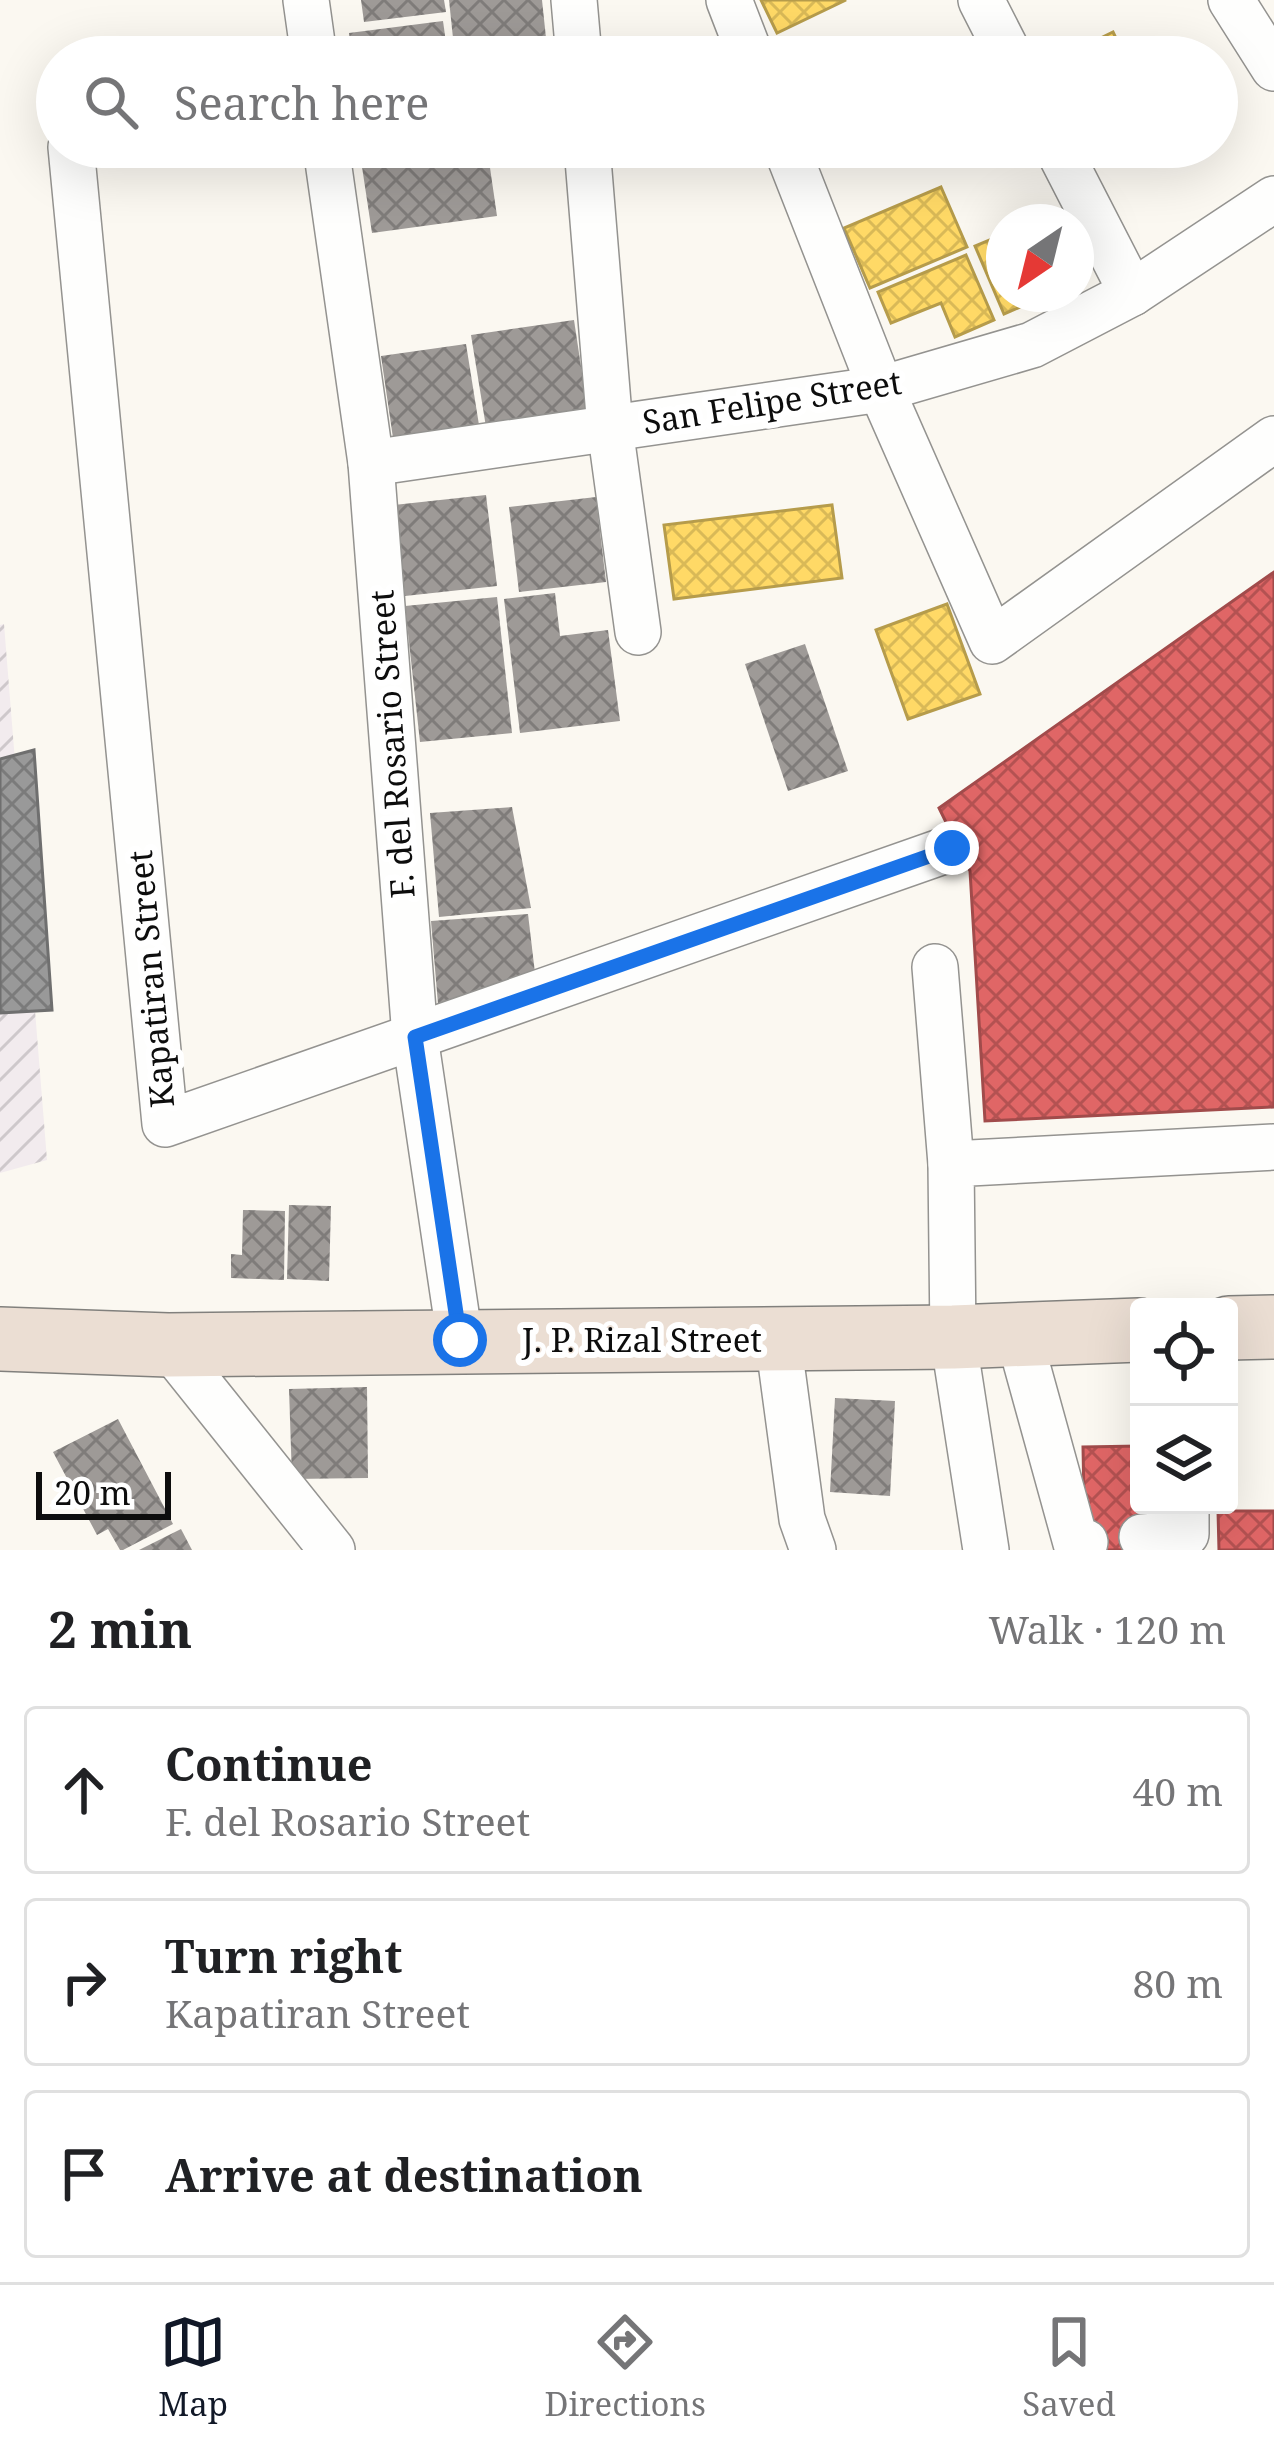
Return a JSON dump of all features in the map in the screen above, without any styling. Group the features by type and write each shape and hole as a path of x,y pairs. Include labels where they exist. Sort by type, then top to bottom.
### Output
{"highway":[{"path":"1238,1328 1274,1327"},
{"name":"J. P. Rizal Street","path":"0,1339 168,1345 778,1340 1130,1330"}],"street":[{"path":"306,0 311,36"},
{"path":"574,0 577,36"},
{"path":"729,0 743,36"},
{"path":"981,0 999,36"},
{"path":"1231,0 1274,68"},
{"name":"Kapatiran Street","path":"73,168 165,1124 952,848"},
{"name":"F. del Rosario Street","path":"329,168 371,463 415,1037 460,1340"},
{"path":"589,168 610,428 638,632"},
{"path":"794,168 881,389 992,640 1274,439"},
{"path":"1068,168 1132,293"},
{"name":"San Felipe Street","path":"371,463 881,389 1032,345 1132,293 1274,199"},
{"path":"935,967 951,1164 953,1337 986,1550"},
{"path":"951,1164 1274,1147"},
{"path":"1018,1333 1076,1543 1084,1542"},
{"path":"778,1340 802,1519 813,1550"},
{"path":"168,1345 332,1550"},
{"path":"1142,1537 1186,1534 1186,1514"}],"shaded area":[{"path":"4,624 47,1160 0,1173 0,625"}],"building: Homes":[{"path":"761,0 846,0 777,33"},
{"path":"941,187 967,247 870,288 844,228"},
{"path":"986,241 986,272 975,246"},
{"path":"966,255 986,312 994,320 955,337 941,303 891,323 878,292"},
{"path":"832,505 842,578 674,599 664,525"},
{"path":"947,604 980,694 908,719 876,630"}],"building: Shops":[{"path":"1274,572 1274,1107 985,1121 970,871 939,808"},
{"path":"1130,1446 1130,1514 1141,1514 1142,1550 1085,1550 1083,1447"},
{"path":"1274,1511 1274,1550 1219,1550 1218,1514"}],"building: Industry":[{"path":"34,750 52,1010 0,1013 0,759"}],"building: Other":[{"path":"361,0 444,0 446,12 364,22"},
{"path":"449,0 542,0 546,36 453,36"},
{"path":"443,21 445,36 349,36"},
{"path":"362,168 490,168 497,216 372,233"},
{"path":"574,320 588,413 486,427 471,335"},
{"path":"466,344 479,425 393,438 381,356"},
{"path":"486,495 497,586 405,596 394,505"},
{"path":"596,497 606,582 519,592 509,507"},
{"path":"555,593 560,636 608,630 620,721 520,733 504,599"},
{"path":"497,597 512,733 420,742 405,606"},
{"path":"805,644 848,771 788,791 745,664"},
{"path":"512,807 531,908 439,917 430,813"},
{"path":"528,914 537,990 439,1016 431,921"},
{"path":"289,1205 331,1206 329,1281 287,1279"},
{"path":"243,1210 285,1211 284,1280 231,1278 231,1254 242,1255"},
{"path":"367,1387 368,1478 292,1479 289,1389"},
{"path":"835,1398 895,1401 890,1496 830,1492"},
{"path":"118,1419 173,1524 123,1550 108,1529 97,1535 53,1452"},
{"path":"181,1529 192,1550 139,1550"}],"route":[{"path":"460,1340 415,1037 952,848"}]}
